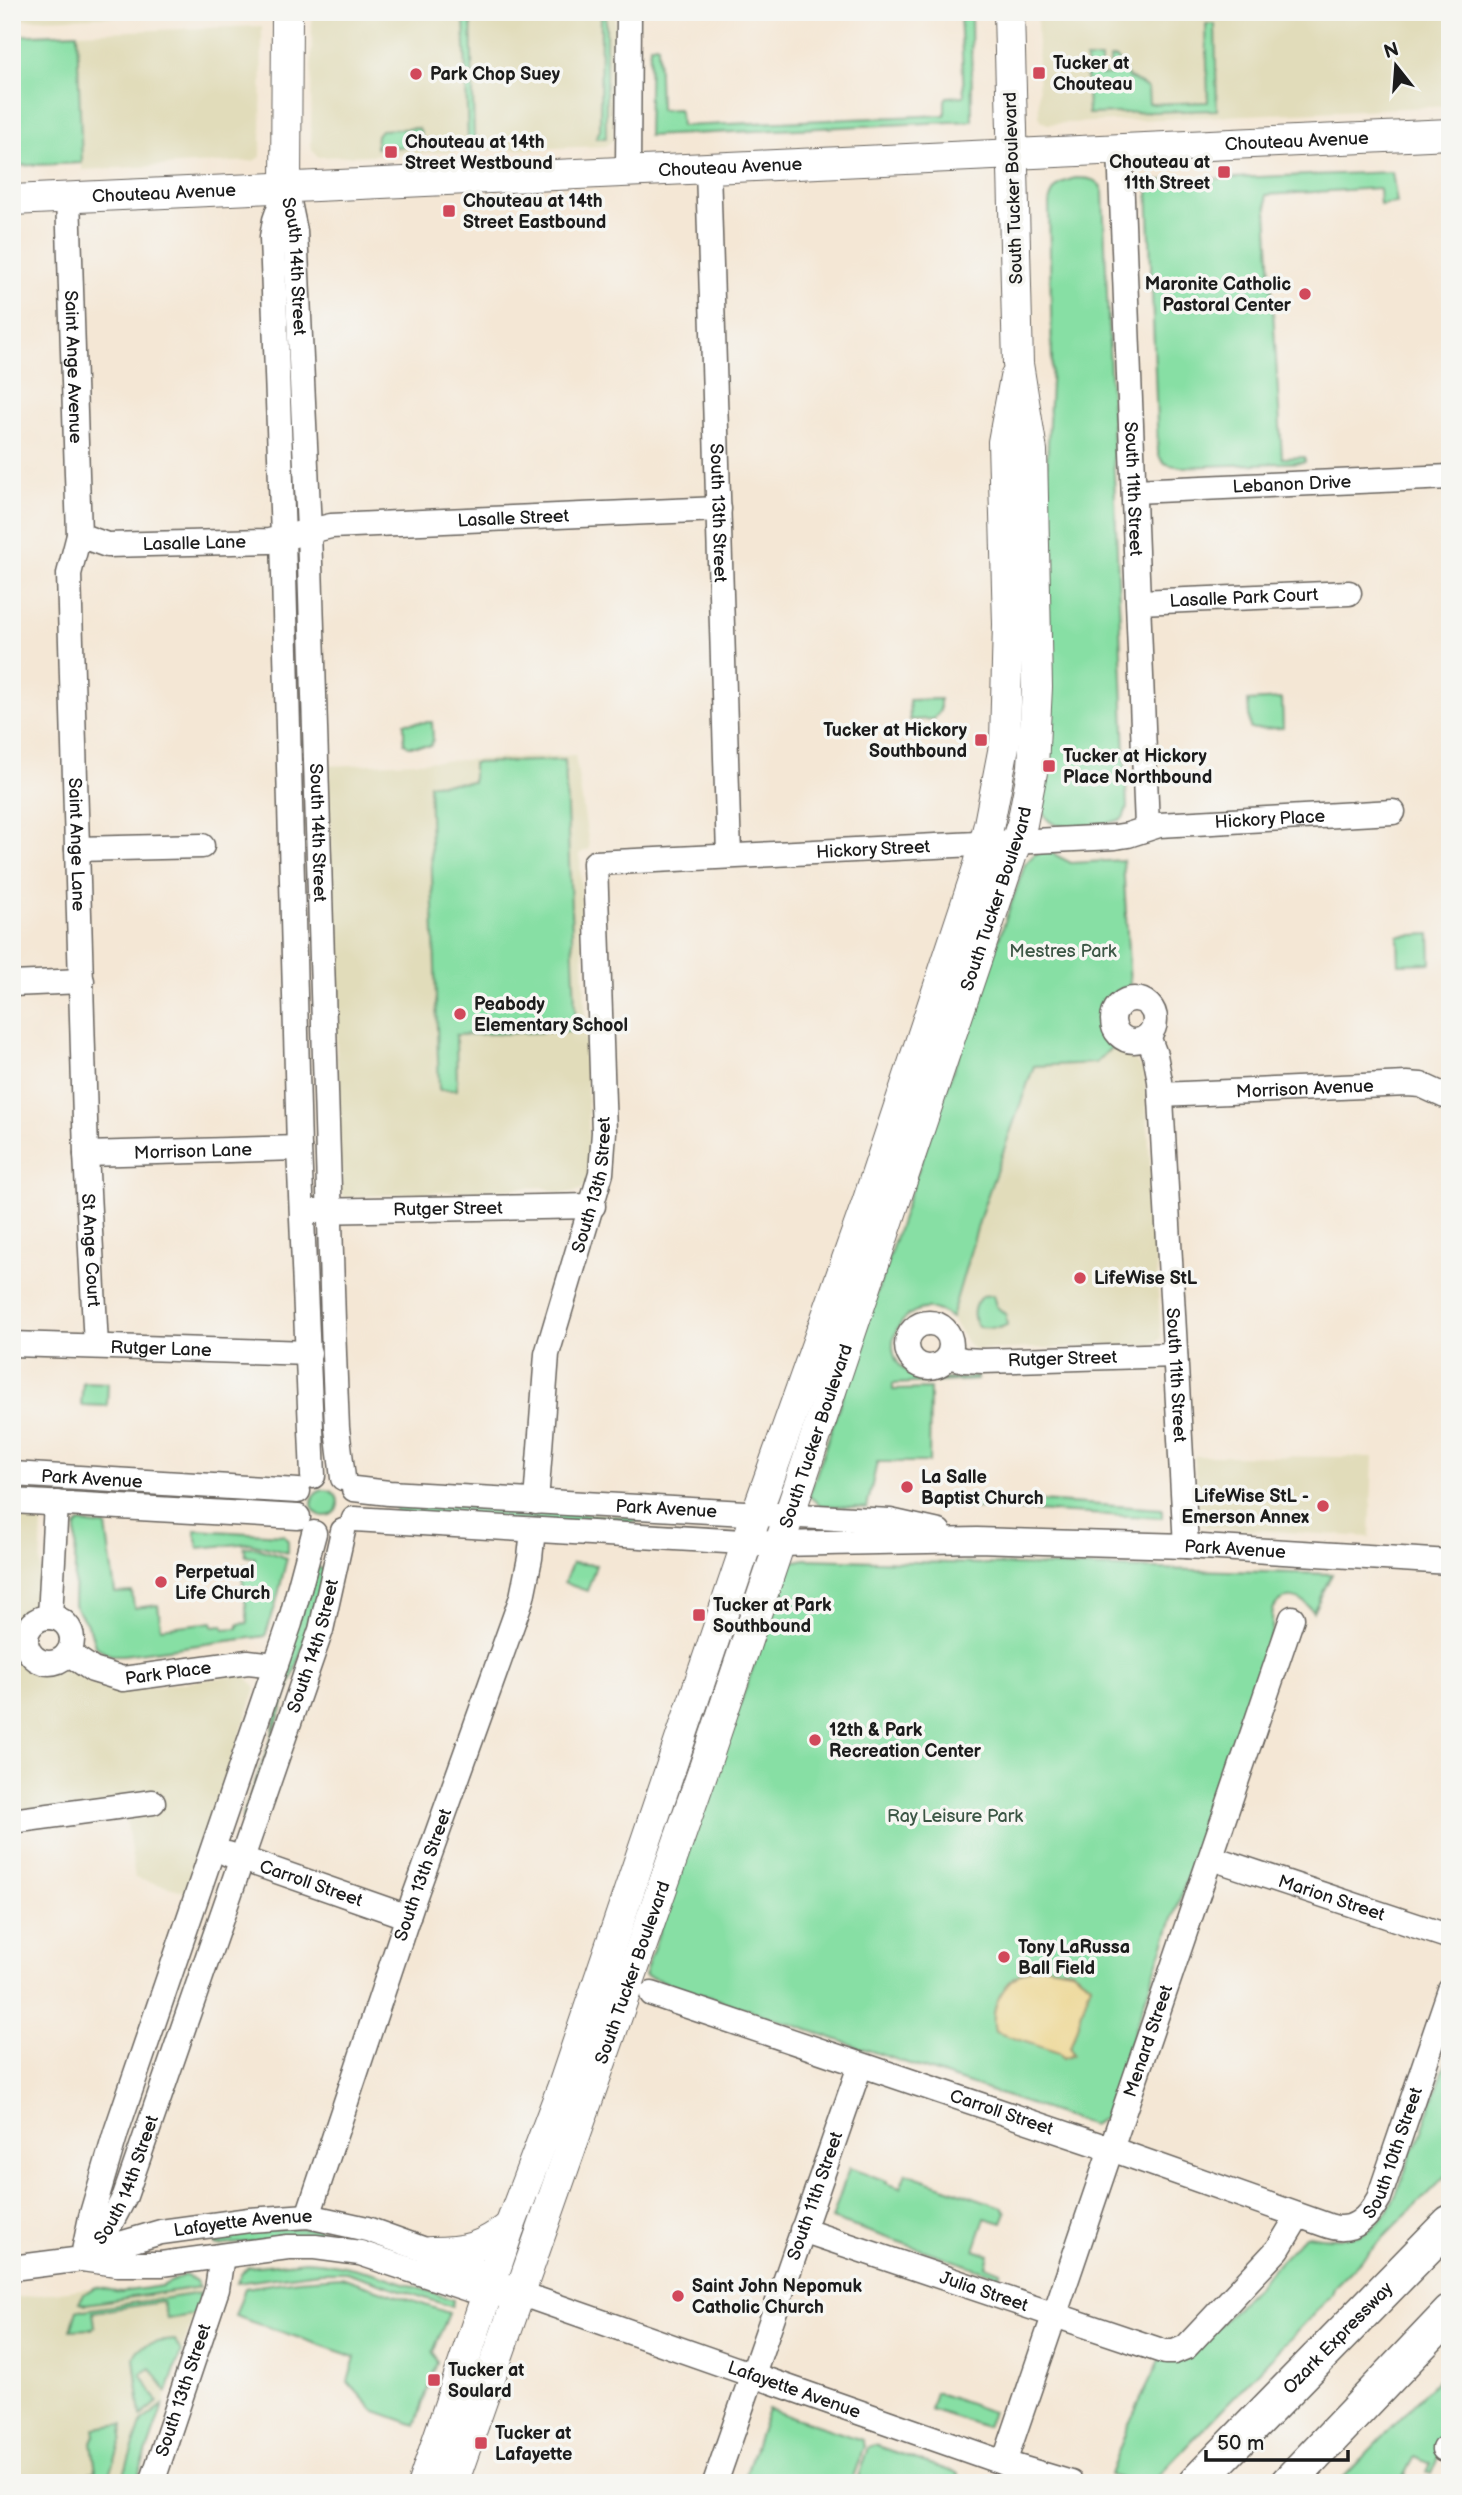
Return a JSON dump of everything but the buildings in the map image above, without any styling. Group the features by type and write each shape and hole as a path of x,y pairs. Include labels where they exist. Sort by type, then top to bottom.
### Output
{"highway":[{"name":"Ozark Expressway","path":"1196,2483 1450,2223"},
{"path":"1288,2483 1450,2313"}],"main road":[{"name":"South 14th Street","path":"286,188 287,12"},
{"name":"South Tucker Boulevard","path":"453,2483 702,1774 1016,842 1033,767 1037,687 1032,451 1017,364 1009,12"},
{"name":"Chouteau Avenue","path":"12,200 1450,134"},
{"name":"South Tucker Boulevard","path":"423,2483 489,2286 564,2083 752,1529 867,1203 984,844 1004,741 1007,624 1003,442 1017,364"},
{"path":"431,2252 452,2252 477,2247 510,2226"}],"street":[{"path":"628,172 629,12"},
{"name":"South 11th Street","path":"1120,149 1147,827"},
{"name":"South 13th Street","path":"708,168 729,856"},
{"name":"South 14th Street","path":"286,188 295,231 309,530 337,1428 349,1483"},
{"name":"South 14th Street","path":"286,188 272,237 283,537 299,1148 309,1353 305,1483"},
{"name":"Saint Ange Avenue","path":"68,197 79,535"},
{"name":"Lebanon Drive","path":"1134,491 1450,477"},
{"name":"Lasalle Street","path":"309,530 344,525 719,509"},
{"name":"Lasalle Lane","path":"79,535 107,545 269,541 309,530"},
{"name":"Saint Ange Lane","path":"79,535 69,574 86,1154"},
{"name":"Lasalle Park Court","path":"1139,602 1349,593"},
{"name":"Hickory Place","path":"1147,827 1393,812"},
{"name":"Hickory Street","path":"596,863 1115,837 1147,827"},
{"path":"77,849 202,846"},
{"name":"South 13th Street","path":"536,1502 547,1354 601,1173 604,1132 596,863"},
{"path":"12,984 82,981"},
{"name":"South 11th Street","path":"1148,1037 1158,1064 1161,1095 1186,1546"},
{"name":"Morrison Avenue","path":"1161,1095 1407,1084 1421,1085 1445,1096"},
{"name":"Morrison Lane","path":"86,1154 299,1148"},
{"name":"St Ange Court","path":"86,1154 96,1346"},
{"name":"Rutger Street","path":"302,1212 593,1206"},
{"name":"Rutger Lane","path":"12,1344 309,1353"},
{"name":"Rutger Street","path":"949,1356 983,1361 1175,1355"},
{"path":"331,1473 349,1483 358,1506 348,1525 324,1536 306,1525 295,1503 305,1483 331,1473"},
{"name":"Park Avenue","path":"12,1474 305,1483"},
{"name":"Park Avenue","path":"349,1483 389,1493 536,1502 752,1529 977,1540 1186,1546 1450,1562"},
{"name":"Park Avenue","path":"12,1501 306,1525"},
{"path":"50,1617 56,1503"},
{"name":"South 14th Street","path":"82,2259 91,2217 116,2132 290,1623 306,1525"},
{"name":"South 14th Street","path":"82,2259 106,2232 125,2196 321,1630 348,1525"},
{"name":"Park Avenue","path":"348,1525 533,1530 752,1529"},
{"name":"South 13th Street","path":"308,2216 408,1917 522,1597 533,1530"},
{"path":"50,1617 58,1619 68,1627 72,1640 63,1659 50,1664 37,1660 27,1650 26,1643 28,1630 38,1620 50,1617"},
{"name":"Menard Street","path":"1004,2463 1292,1618"},
{"name":"Park Place","path":"68,1653 93,1670 122,1679 248,1662 275,1665"},
{"path":"12,1821 153,1802"},
{"name":"Carroll Street","path":"214,1849 408,1917"},
{"name":"Marion Street","path":"1212,1858 1450,1937"},
{"name":"South 10th Street","path":"1351,2227 1366,2217 1379,2198 1450,1990"},
{"name":"Carroll Street","path":"652,1994 1111,2149 1298,2216 1335,2228 1351,2227"},
{"name":"South 11th Street","path":"715,2483 860,2066"},
{"name":"Lafayette Avenue","path":"12,2269 82,2259 162,2232 249,2220 308,2216 366,2229 431,2252 489,2286"},
{"name":"Julia Street","path":"802,2230 1166,2353 1186,2347 1278,2249 1298,2216"},
{"name":"Lafayette Avenue","path":"82,2259 141,2265 288,2247 360,2253 519,2294 1004,2463 1071,2483"},
{"name":"South 13th Street","path":"152,2483 217,2289 222,2256"}],"shaded area":[{"path":"12,12 242,12 12,20"},
{"path":"312,12 615,12 613,140 605,146 318,157 311,144"},
{"path":"1037,12 1450,12 1450,106 1047,124 1039,116"},
{"path":"262,26 261,157 253,161 82,170 77,33"},
{"name":"Peabody Elementary School","path":"575,755 589,845 589,849 580,853 590,1175 587,1183 581,1190 561,1194 543,1187 345,1197 341,1194 328,766"},
{"path":"1112,1047 1137,1062 1145,1079 1161,1339 1150,1345 975,1350 951,1318 983,1208 1035,1066 1096,1063"},
{"path":"1194,1456 1373,1457 1370,1537 1206,1527 1199,1519"},
{"path":"12,1513 33,1514 42,1523 39,1596 32,1614 25,1619 16,1634 17,1651 33,1670 70,1670 89,1683 115,1691 245,1674 256,1688 187,1892 135,1878 126,1817 12,1811"},
{"path":"184,2275 195,2280 201,2295 136,2483 12,2483 12,2299 95,2287 121,2292 162,2286"}],"green space":[{"path":"601,12 606,12 606,138 596,138 600,130"},
{"path":"960,12 971,12 972,121 648,136 650,46 658,45 660,110 678,109 681,126 945,115 947,97 964,96"},
{"path":"464,15 471,15 474,136 482,144 468,144"},
{"path":"1206,24 1215,24 1217,110 1088,114 1086,59 1101,59 1101,75 1114,75 1114,68 1110,68 1110,58 1117,58 1128,77 1148,88 1149,104 1208,102"},
{"path":"77,33 82,163 12,166 12,36"},
{"path":"418,128 424,146 376,148 377,135 381,130"},
{"path":"1392,172 1397,203 1380,205 1379,188 1266,195 1282,458 1305,457 1305,462 1183,467 1164,462 1158,452 1148,186 1155,181"},
{"path":"1076,178 1093,180 1103,192 1127,808 1123,818 1118,820 1068,826 1054,824 1048,820 1042,804 1046,481 1052,363 1049,204 1058,186"},
{"path":"940,699 940,711 934,719 910,720 909,700"},
{"path":"1282,699 1283,728 1250,729 1248,701"},
{"path":"432,722 431,746 409,746 404,743 404,723"},
{"path":"565,760 576,1031 456,1035 457,1090 439,1090 429,784 473,782 473,763"},
{"name":"Mestres Park","path":"1050,852 1071,863 1123,860 1130,986 1111,996 1101,1011 1101,1028 1112,1047 1096,1063 1034,1066 983,1208 951,1318 935,1310 920,1310 907,1316 898,1327 894,1354 901,1367 916,1376 930,1379 977,1377 977,1380 893,1384 893,1390 930,1389 929,1462 877,1462 867,1508 820,1505 809,1496 912,1188 1025,864 1035,854"},
{"path":"1430,934 1431,963 1399,964 1398,936"},
{"path":"993,1295 996,1306 1006,1315 1007,1325 999,1328 978,1327 974,1315 977,1303 982,1296"},
{"path":"83,1382 108,1383 107,1406 81,1405"},
{"path":"325,1490 334,1494 338,1503 334,1512 325,1516 316,1512 312,1503 316,1494"},
{"path":"977,1497 1162,1509 1162,1518 958,1507 964,1499"},
{"path":"396,1501 653,1519 605,1526 395,1514"},
{"path":"80,1523 106,1526 115,1593 132,1592 134,1608 158,1605 161,1628 212,1622 213,1626 223,1625 224,1629 238,1628 238,1624 248,1623 241,1566 252,1565 255,1558 246,1556 244,1547 253,1547 287,1558 265,1636 123,1655 111,1655 95,1646 90,1629 74,1605 76,1527"},
{"path":"195,1530 284,1535 288,1541 288,1553 250,1543 198,1548"},
{"name":"Ray Leisure Park","path":"805,1559 1332,1574 1313,1612 1304,1603 1293,1598 1282,1600 1273,1610 1272,1633 1104,2118 1092,2125 644,1975 770,1619 782,1569 787,1563"},
{"path":"572,1563 596,1565 587,1591 564,1583"},
{"path":"313,1567 329,1570 244,1820 242,1817 272,1737 280,1683"},
{"path":"1450,2052 1450,2171 1335,2286 1331,2296 1151,2483 1134,2483 1110,2475 1127,2428 1159,2361 1194,2352 1303,2237 1308,2235 1345,2238 1359,2235 1381,2220 1397,2193 1410,2155 1417,2145"},
{"path":"849,2168 900,2188 906,2173 1002,2207 1006,2213 1002,2223 985,2218 974,2250 989,2255 986,2266 1001,2272 999,2276 832,2219"},
{"path":"314,2228 346,2236 305,2235 215,2244 234,2233 247,2230"},
{"path":"306,2261 381,2275 453,2300 452,2307 346,2272 319,2272 237,2283 241,2273 248,2267"},
{"path":"184,2275 195,2280 200,2287 86,2304 79,2302 84,2294 95,2287 121,2292 162,2286"},
{"path":"341,2277 449,2313 433,2352 437,2363 415,2425 373,2410 348,2382 355,2357 235,2316 245,2288"},
{"path":"201,2293 195,2313 191,2315 167,2319 162,2302 93,2312 95,2326 92,2329 71,2330 77,2309"},
{"path":"175,2340 181,2352 167,2392 151,2368 141,2374 158,2402 141,2416 134,2358 136,2352 150,2343"},
{"path":"1450,2367 1450,2418 1443,2427 1446,2439 1431,2474 1426,2472 1430,2463 1415,2456 1401,2483 1338,2483"},
{"path":"935,2392 992,2412 986,2427 930,2409"},
{"path":"163,2405 136,2482 121,2483 142,2421"},
{"path":"768,2409 862,2440 864,2446 851,2483 743,2483"},
{"path":"123,2424 122,2439 107,2482 97,2482 91,2472 96,2472 92,2442 94,2428"},
{"path":"874,2445 959,2474 959,2483 856,2483 868,2447"}],"sand":[{"path":"1042,1965 1072,1970 1091,1984 1070,2048 1073,2055 1063,2059 1059,2053 995,2032 995,2009 1004,1989 1021,1974"}],"place":[{"name":"Tucker at Chouteau","path":"1039,73"},
{"name":"Park Chop Suey","path":"416,74"},
{"name":"Chouteau at 14th Street Westbound","path":"391,152"},
{"name":"Chouteau at 11th Street","path":"1224,172"},
{"name":"Chouteau at 14th Street Eastbound","path":"449,211"},
{"name":"Maronite Catholic Pastoral Center","path":"1305,294"},
{"name":"Tucker at Hickory Southbound","path":"981,740"},
{"name":"Tucker at Hickory Place Northbound","path":"1049,766"},
{"name":"Peabody Elementary School","path":"460,1014"},
{"name":"LifeWise StL","path":"1080,1278"},
{"name":"La Salle Baptist Church","path":"907,1487"},
{"name":"LifeWise StL - Emerson Annex","path":"1323,1506"},
{"name":"Perpetual Life Church","path":"161,1582"},
{"name":"Tucker at Park Southbound","path":"699,1615"},
{"name":"12th & Park Recreation Center","path":"815,1740"},
{"name":"Tony LaRussa Ball Field","path":"1004,1957"},
{"name":"Saint John Nepomuk Catholic Church","path":"678,2296"},
{"name":"Tucker at Soulard","path":"434,2380"},
{"name":"Tucker at Lafayette","path":"481,2443"}]}
